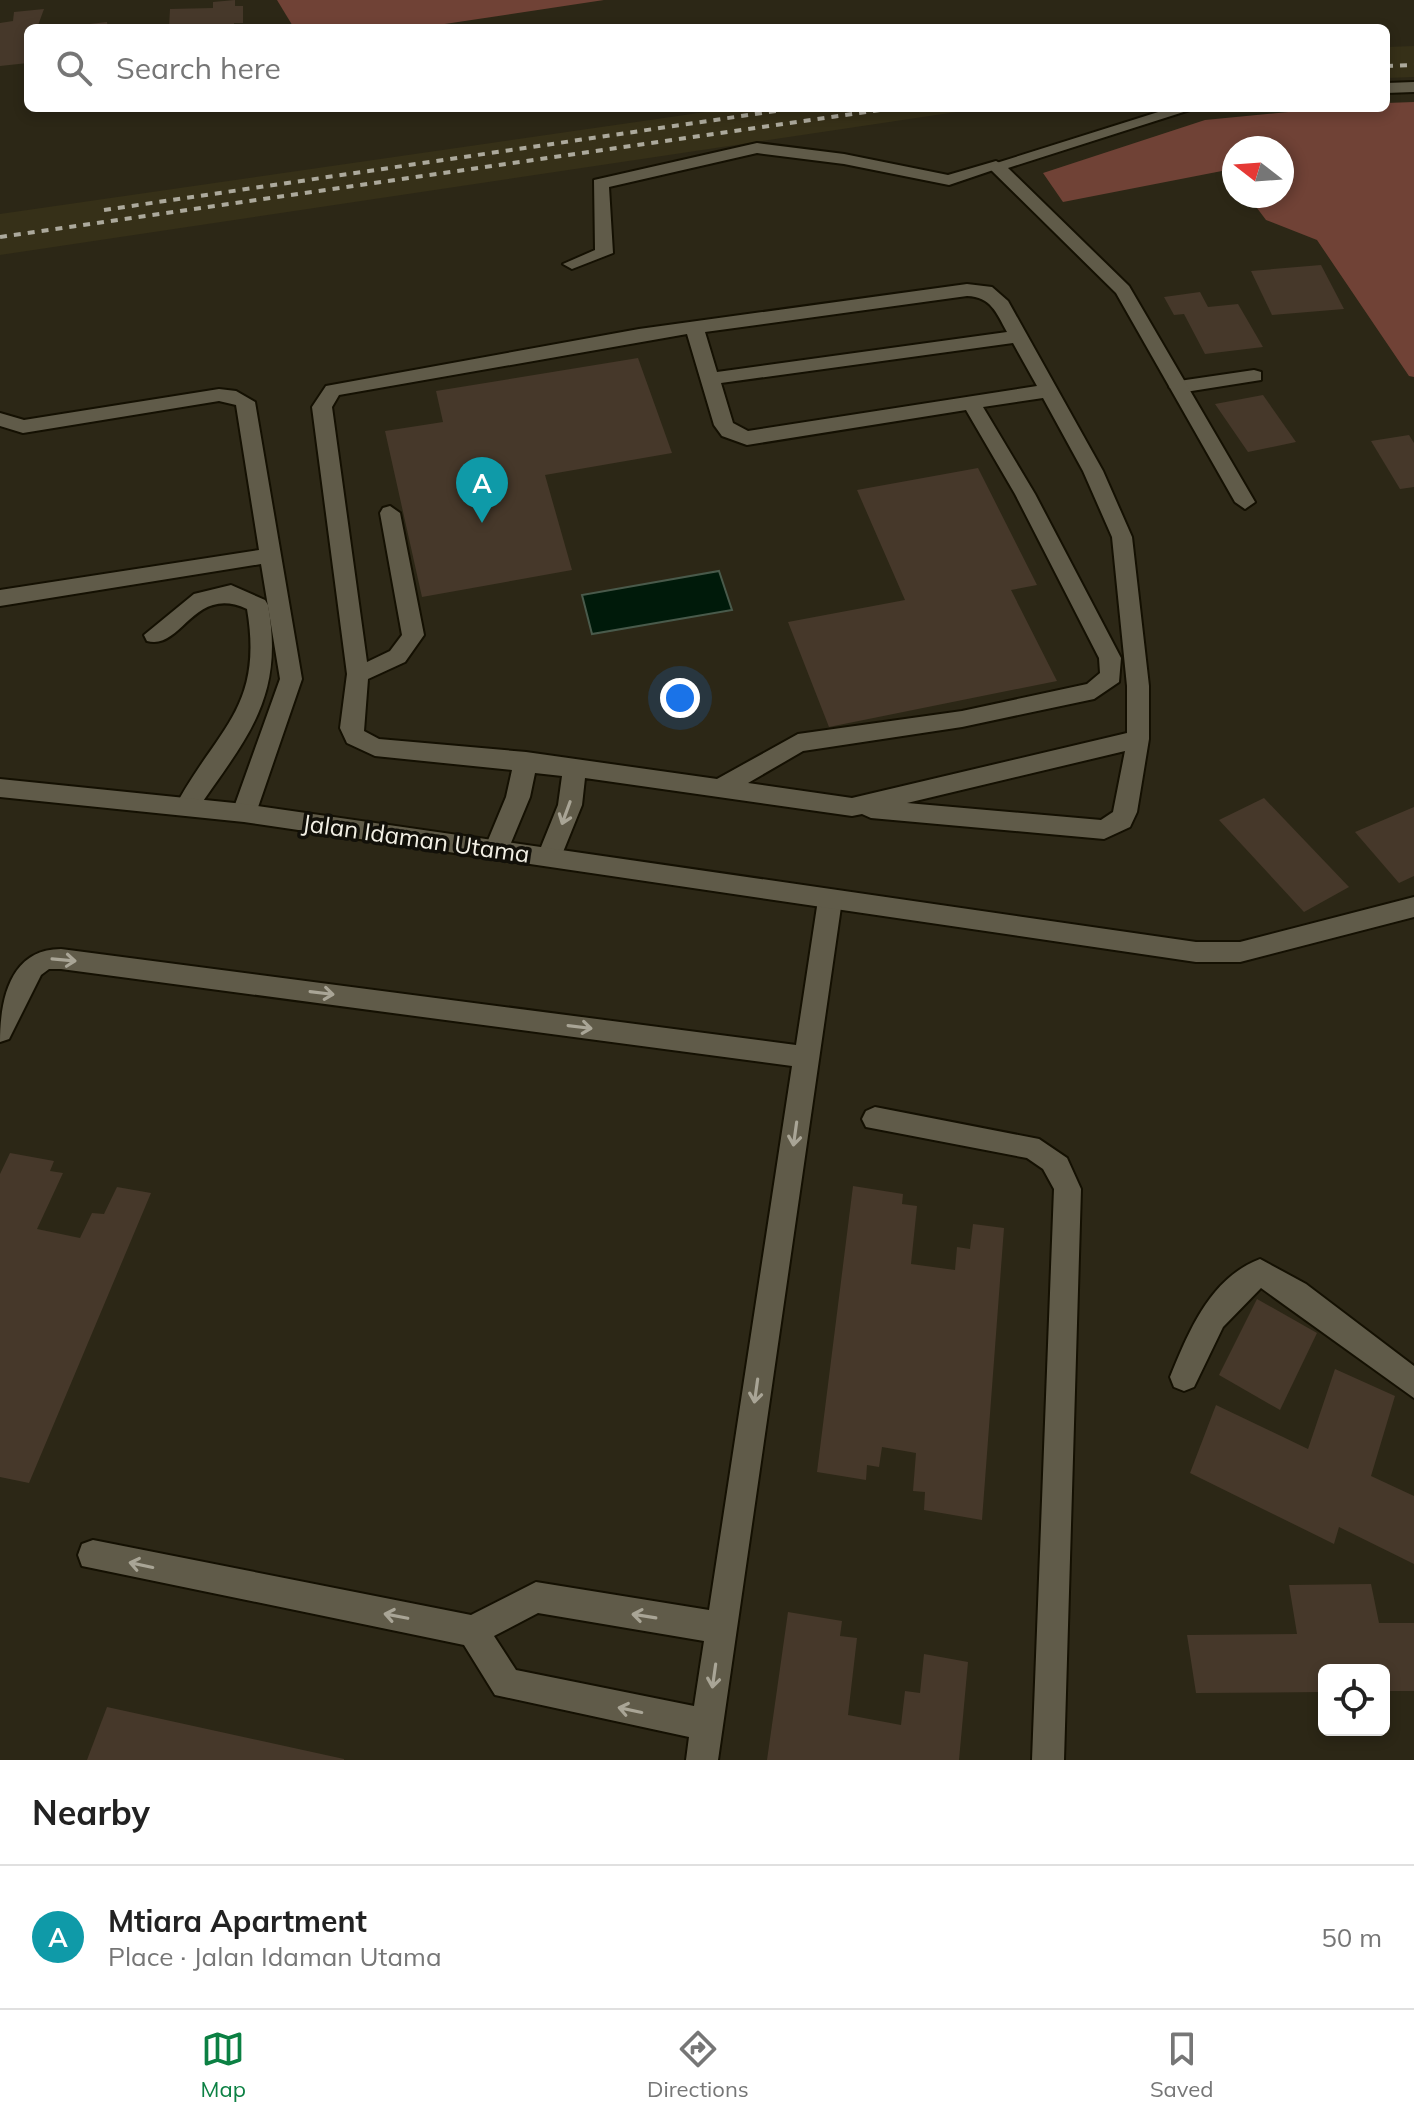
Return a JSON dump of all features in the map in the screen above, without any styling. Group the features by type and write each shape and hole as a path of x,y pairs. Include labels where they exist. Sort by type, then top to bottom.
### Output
{"street":[{"path":"1390,88 1414,87"},
{"path":"572,264 604,253 600,184 757,148 844,159 949,180 1175,112"},
{"path":"996,166 1123,290 1245,502"},
{"path":"977,289 999,301 1019,336 1093,471 1122,537 1138,686 1138,739 1122,820 1104,830 852,807 526,761 363,743 351,728 358,674 322,407 327,395 341,387 694,327 977,289"},
{"path":"694,327 724,425 729,431 747,438 1047,391"},
{"path":"708,379 1019,336"},
{"path":"1179,387 1254,376"},
{"path":"0,419 23,427 219,395 238,397 248,408 291,679 244,813"},
{"path":"970,401 1025,494 1110,658 1111,676"},
{"path":"358,674 390,663 406,651 413,635 390,513"},
{"path":"0,598 271,555"},
{"path":"155,635 202,599 231,593 257,605 264,641 259,688 224,752 187,807"},
{"path":"1111,676 1138,686"},
{"path":"721,788 798,743 962,719 1080,694 1094,691 1111,676"},
{"path":"852,807 1138,739"},
{"path":"496,850 518,797 526,761"},
{"path":"549,857 570,805 575,768"},
{"name":"Jalan Idaman Utama","path":"0,788 244,813 1196,952 1240,952 1414,907"},
{"path":"702,1760 830,900"},
{"path":"0,1031 32,968 44,959 61,959 806,1057"},
{"path":"875,1119 1030,1147 1049,1155 1065,1173 1070,1198 1048,1760"},
{"path":"1184,1377 1210,1318 1230,1293 1260,1272 1296,1293 1414,1384"},
{"path":"93,1555 473,1631 536,1597 721,1628"},
{"path":"473,1631 506,1684 707,1725"}],"shaded area":[{"path":"277,0 604,0 445,24 292,24"},
{"path":"1414,46 1414,77 1390,78 1390,47"},
{"path":"1414,102 1414,377 1409,376 1317,240 1266,220 1257,208 1294,208 1294,136 1222,136 1222,171 1063,202 1043,173 1205,120 1289,112 1390,112 1390,103"},
{"path":"705,112 956,112 0,255 0,214"},
{"path":"719,571 732,610 592,634 582,595"}],"building":[{"path":"235,0 235,6 243,6 243,23 169,24 170,9 213,8 213,2"},
{"path":"44,9 38,24 24,24 24,63 0,66 0,23 13,21 14,12"},
{"path":"1321,265 1344,309 1272,315 1251,271"},
{"path":"1200,292 1208,307 1238,304 1263,347 1205,354 1184,314 1174,315 1164,297"},
{"path":"638,358 672,453 545,475 572,570 422,597 385,431 443,422 436,391"},
{"path":"1263,395 1296,442 1248,452 1215,404"},
{"path":"1409,435 1414,443 1414,487 1400,489 1371,441"},
{"path":"978,468 1037,585 1011,590 1057,681 829,727 788,622 905,600 857,490"},
{"path":"1264,798 1349,887 1304,912 1219,820"},
{"path":"1414,807 1414,876 1399,883 1355,832"},
{"path":"10,1153 54,1161 50,1171 63,1173 37,1229 80,1238 92,1213 104,1214 117,1187 151,1193 29,1483 0,1477 0,1174"},
{"path":"853,1186 903,1194 902,1204 917,1206 911,1264 955,1270 957,1247 970,1249 973,1224 1004,1228 982,1520 924,1510 925,1492 913,1491 916,1453 882,1447 879,1467 867,1465 866,1480 817,1472"},
{"path":"1257,1299 1317,1333 1280,1410 1219,1375"},
{"path":"1335,1369 1395,1396 1371,1476 1414,1496 1414,1564 1339,1527 1334,1544 1190,1473 1216,1405 1308,1449"},
{"path":"1371,1584 1379,1623 1414,1623 1414,1691 1390,1691 1390,1664 1318,1664 1318,1692 1196,1693 1187,1635 1297,1634 1289,1585"},
{"path":"788,1612 842,1621 840,1636 857,1638 848,1715 901,1725 905,1691 920,1693 924,1654 968,1662 959,1760 767,1760"},
{"path":"107,1707 344,1759 344,1760 87,1760"}],"railway":[{"path":"1390,66 1414,65"},
{"path":"104,210 769,112"},
{"path":"0,237 865,112"}],"place":[{"name":"Mtiara Apartment","path":"482,523"}]}
